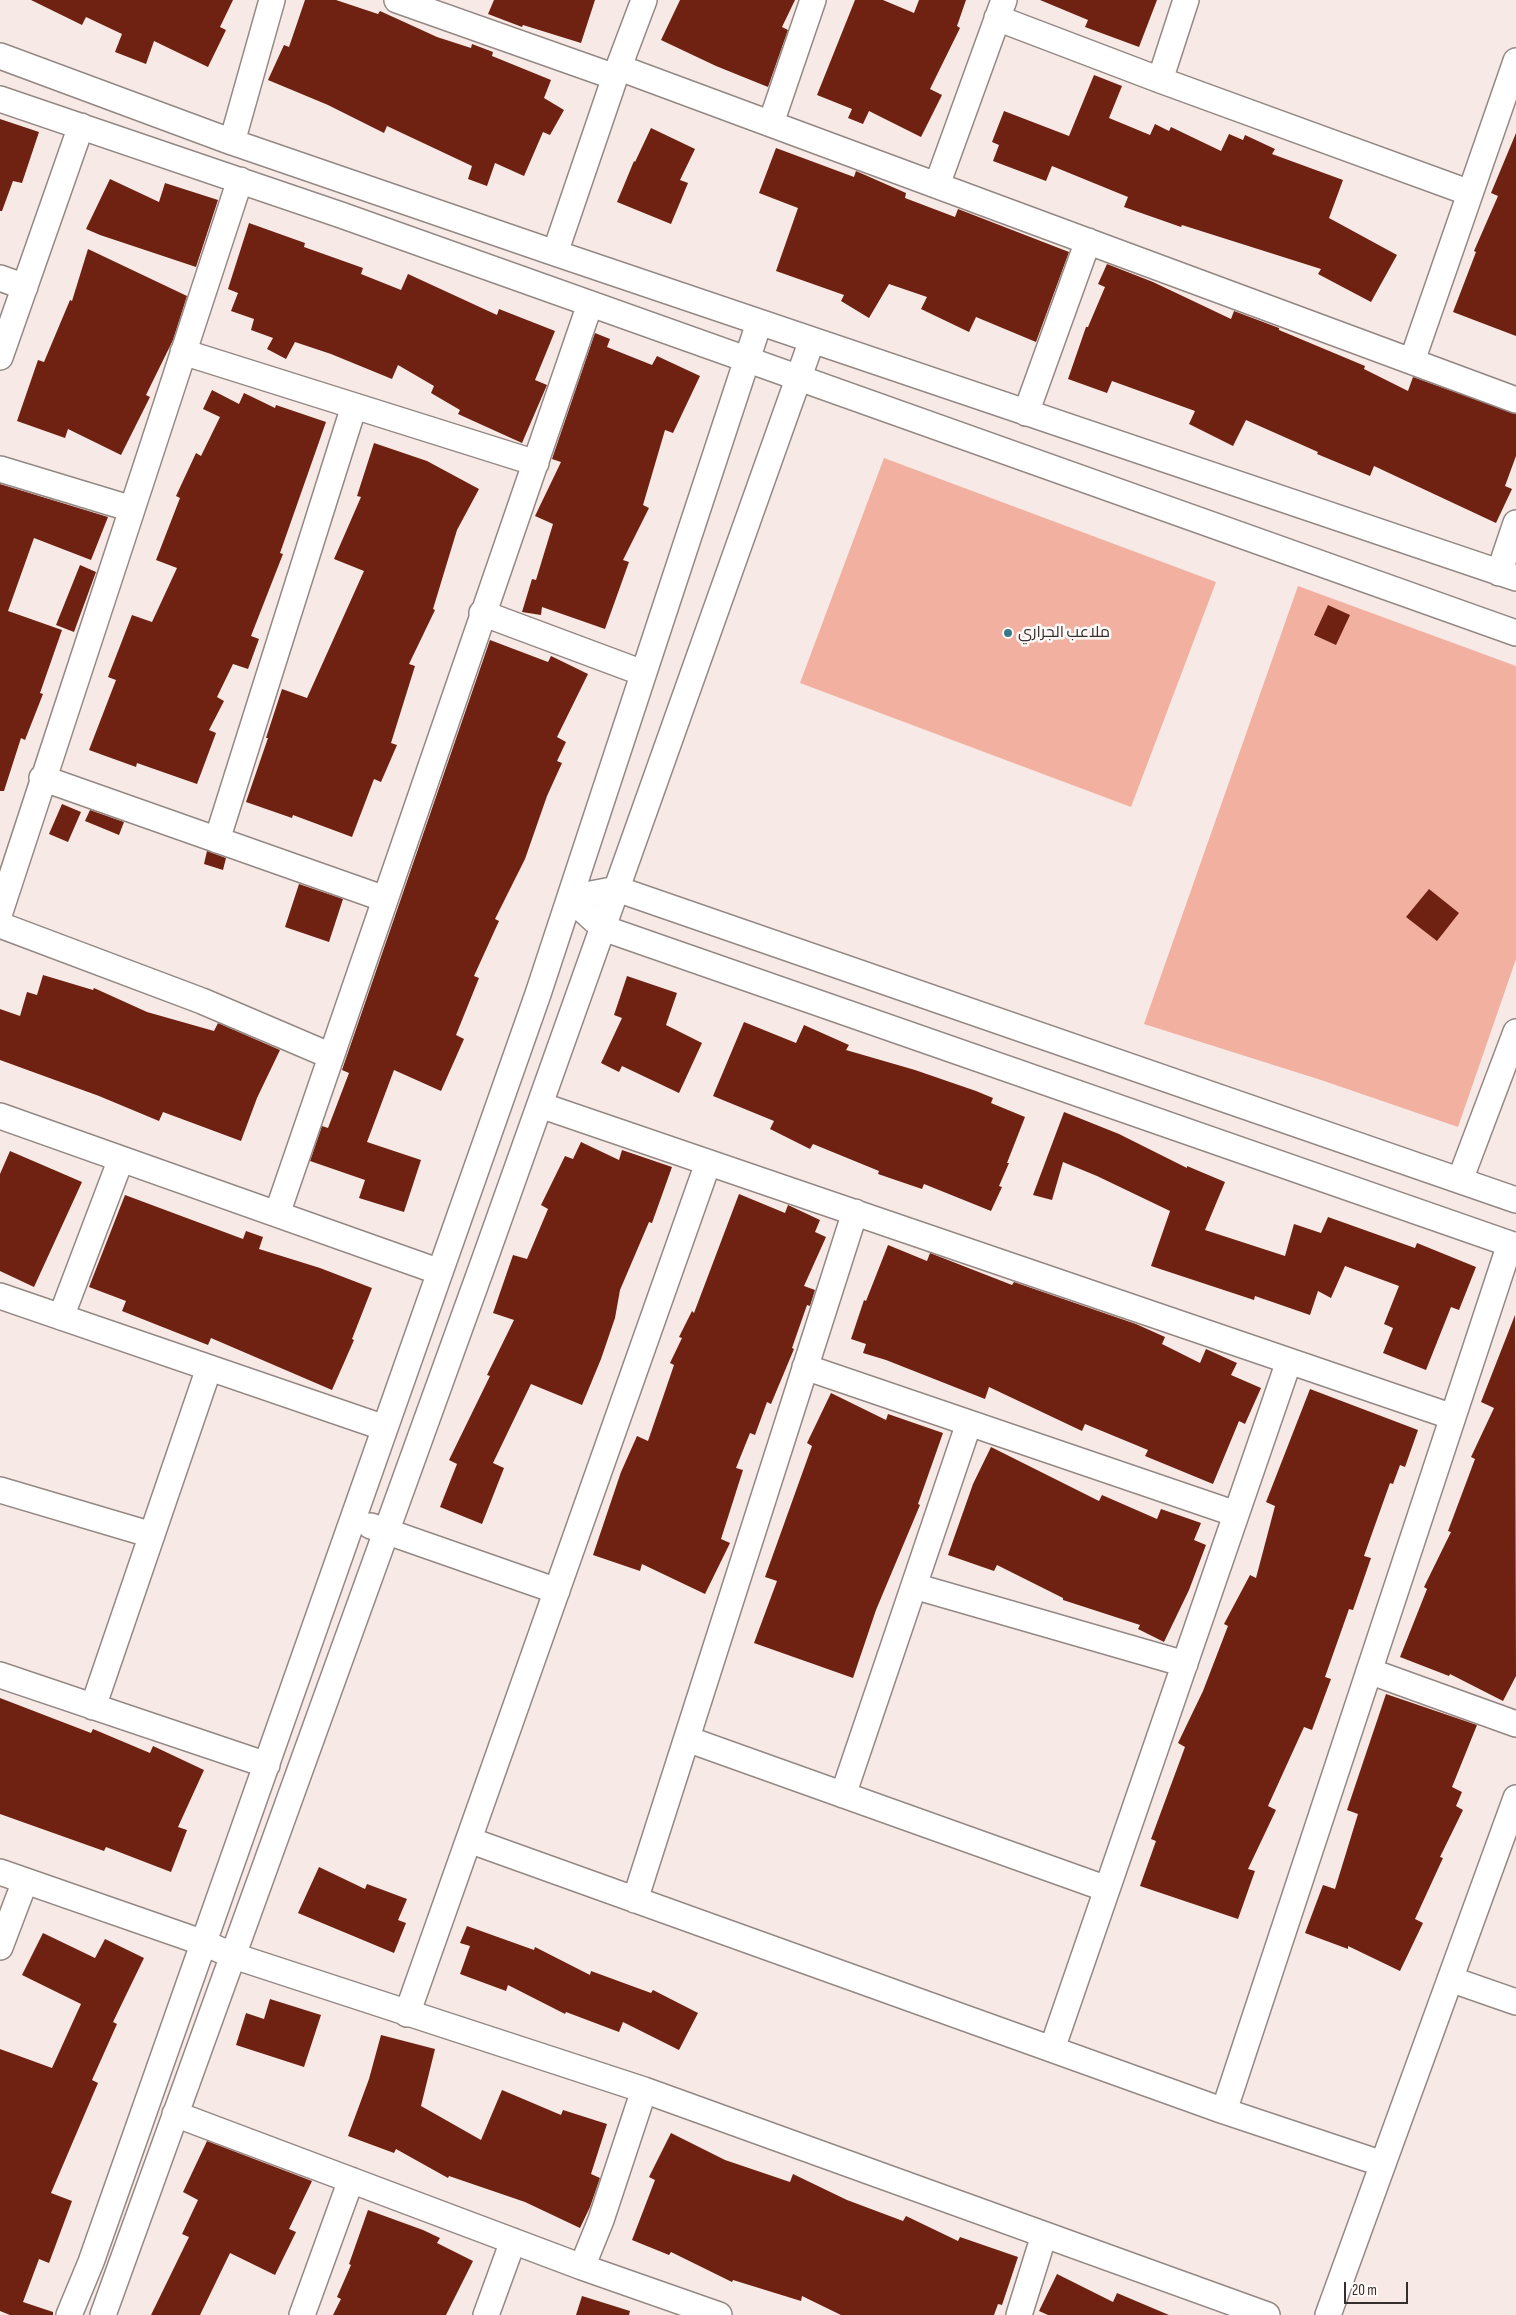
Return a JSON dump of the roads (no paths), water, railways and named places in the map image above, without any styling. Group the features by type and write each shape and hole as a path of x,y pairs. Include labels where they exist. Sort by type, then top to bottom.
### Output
{"street":[{"path":"232,142 272,0"},
{"path":"397,0 428,5 618,72 771,123 1516,400"},
{"path":"555,254 644,0"},
{"path":"771,123 813,0"},
{"path":"1160,80 1186,0"},
{"path":"937,185 1000,9 1160,80 1470,193"},
{"path":"0,56 232,142 555,254 1507,576 1516,523"},
{"path":"1412,361 1516,61"},
{"path":"0,99 240,180 1516,632"},
{"path":"0,357 81,126"},
{"path":"0,912 42,778 240,180"},
{"path":"1026,413 1088,241"},
{"path":"0,278 25,287"},
{"path":"277,1214 482,613 590,304"},
{"path":"69,2315 91,2262 204,1944 538,994 759,323"},
{"path":"103,2315 540,1105 812,340"},
{"path":"184,352 536,463"},
{"path":"217,840 354,406"},
{"path":"0,469 132,508"},
{"path":"482,613 643,673"},
{"path":"42,778 385,899"},
{"path":"570,898 617,889 1516,1200"},
{"path":"570,898 602,928 1513,1245 1453,1417 1224,2111"},
{"path":"0,925 202,1001 331,1056"},
{"path":"1460,1180 1516,1032"},
{"path":"540,1105 1453,1417"},
{"path":"0,1116 440,1272"},
{"path":"61,1317 121,1159"},
{"path":"407,2014 708,1163"},
{"path":"636,1900 855,1212"},
{"path":"0,1296 385,1428"},
{"path":"1052,2049 1289,1361"},
{"path":"806,1367 1236,1514"},
{"path":"93,1706 209,1368"},
{"path":"843,1795 969,1423"},
{"path":"0,1490 152,1535"},
{"path":"353,1519 557,1591"},
{"path":"914,1586 1185,1664"},
{"path":"1369,1670 1516,1724"},
{"path":"0,1675 267,1766"},
{"path":"687,1739 1108,1889"},
{"path":"1328,2315 1514,1808"},
{"path":"469,1840 1224,2111 1383,2164"},
{"path":"0,1872 234,1956 644,2090 1267,2315"},
{"path":"0,1947 25,1881"},
{"path":"1450,1979 1516,2002"},
{"path":"582,2267 601,2220 644,2090"},
{"path":"176,2114 582,2267 719,2315"},
{"path":"302,2315 351,2180"},
{"path":"1019,2315 1044,2235"},
{"path":"486,2315 513,2241"}],"place":[{"name":"ملاعب الجراري","path":"1008,633"}]}
